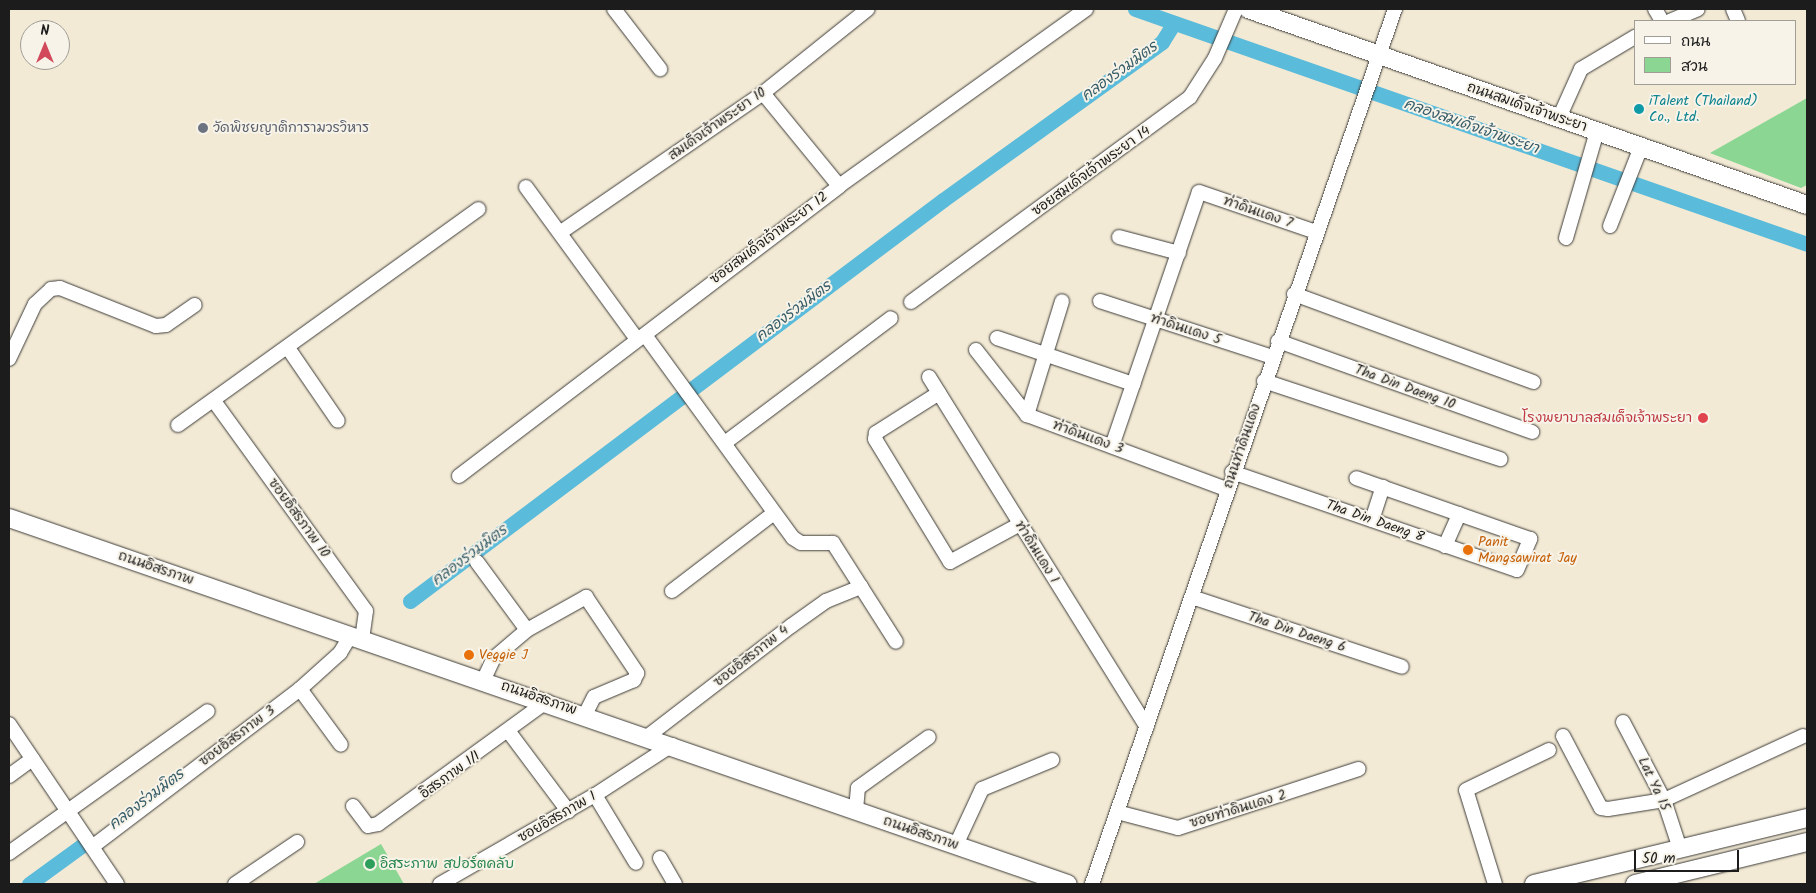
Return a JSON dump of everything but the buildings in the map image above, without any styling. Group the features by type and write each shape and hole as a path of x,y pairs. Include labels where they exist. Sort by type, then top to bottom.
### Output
{"main road":[{"name":"ถนนสมเด็จเจ้าพระยา","path":"1248,9 1641,147 1804,201"},
{"name":"ถนนอิสรภาพ","path":"9,518 484,679 1068,884"},
{"path":"1534,884 1807,818"},
{"path":"1635,884 1807,842"}],"street":[{"path":"614,9 660,69"},
{"name":"สมเด็จเจ้าพระยา 10","path":"561,232 763,93 868,9"},
{"name":"ซอยสมเด็จเจ้าพระยา 12","path":"459,476 839,186 1086,9"},
{"name":"ซอยสมเด็จเจ้าพระยา 14","path":"911,302 1174,111 1203,81 1221,46 1236,9"},
{"name":"ถนนท่าดินแดง","path":"1092,884 1192,597 1226,489 1396,9"},
{"path":"1655,9 1661,20"},
{"path":"1672,20 1698,9"},
{"path":"1558,118 1581,69 1634,38"},
{"path":"763,93 839,186"},
{"path":"1566,238 1583,175 1598,131"},
{"path":"1610,226 1641,147"},
{"path":"526,187 641,337 688,392 726,442 774,513 798,541 833,543 896,642"},
{"name":"ท่าดินแดง 7","path":"1179,253 1199,192 1316,232"},
{"path":"178,425 480,209"},
{"path":"1112,446 1179,253 1119,237"},
{"path":"9,359 36,304 51,289 60,288 156,326 166,325 195,304"},
{"path":"1294,294 1533,382"},
{"path":"1027,415 1062,301"},
{"name":"ท่าดินแดง 5","path":"1100,301 1272,357"},
{"path":"726,442 891,318"},
{"path":"997,338 1132,384"},
{"name":"Tha Din Daeng 10","path":"1278,341 1532,432"},
{"path":"288,348 338,421"},
{"path":"976,350 1027,415"},
{"name":"ท่าดินแดง 1","path":"929,377 1147,727"},
{"path":"1264,381 1500,459"},
{"path":"939,393 876,433 875,439 945,554 950,562 1020,524"},
{"name":"ซอยอิสรภาพ 10","path":"214,401 366,611 356,637"},
{"name":"ท่าดินแดง 3","path":"1027,415 1226,489"},
{"name":"Tha Din Daeng 8","path":"1232,472 1517,570 1530,539 1459,514"},
{"path":"1356,478 1459,514 1446,546"},
{"path":"1372,520 1383,487"},
{"path":"672,591 774,513"},
{"path":"477,562 527,630"},
{"name":"ซอยอิสรภาพ 4","path":"648,736 826,601 861,587"},
{"name":"Tha Din Daeng 6","path":"1192,597 1402,667"},
{"path":"484,679 494,658 527,630 581,598 591,600 634,665 636,677 594,697 585,714"},
{"name":"ซอยอิสรภาพ 3","path":"92,847 300,689 356,637"},
{"path":"300,689 341,745"},
{"name":"อิสรภาพ 1/1","path":"354,806 368,826 374,827 509,732 547,701"},
{"path":"9,853 66,809 208,710"},
{"name":"Lat Ya 15","path":"1623,722 1664,800 1680,848"},
{"path":"9,724 92,847 110,882"},
{"path":"509,732 568,811"},
{"path":"1563,736 1601,808 1664,800 1803,736"},
{"path":"856,810 858,788 929,737"},
{"name":"ซอยอิสรภาพ 1","path":"440,884 595,796 672,745"},
{"path":"1495,884 1466,790 1549,750"},
{"path":"9,776 32,759"},
{"path":"956,845 982,789 1052,760"},
{"name":"ซอยท่าดินแดง 2","path":"1117,812 1168,829 1178,828 1359,769"},
{"path":"595,796 636,863"},
{"path":"235,884 297,842"},
{"path":"660,858 675,884"}],"green space":[{"path":"1807,98 1807,185 1801,188 1710,153"},
{"name":"อิสระภาพ สปอร์ตคลับ","path":"381,844 404,884 314,884"}],"waterway":[{"name":"คลองสมเด็จเจ้าพระยา","path":"1135,9 1807,244"},
{"name":"คลองร่วมมิตร","path":"410,601 943,200 1162,42 1174,23"},
{"path":"29,884 84,844"}],"place":[{"name":"iTalent (Thailand) Co., Ltd.","path":"1639,109"},
{"name":"วัดพิชยญาติการามวรวิหาร","path":"203,128"},
{"name":"โรงพยาบาลสมเด็จเจ้าพระยา","path":"1703,418"},
{"name":"Panit Mangsawirat Jay","path":"1468,550"},
{"name":"Veggie J","path":"469,655"},
{"name":"อิสระภาพ สปอร์ตคลับ","path":"370,864"}]}
